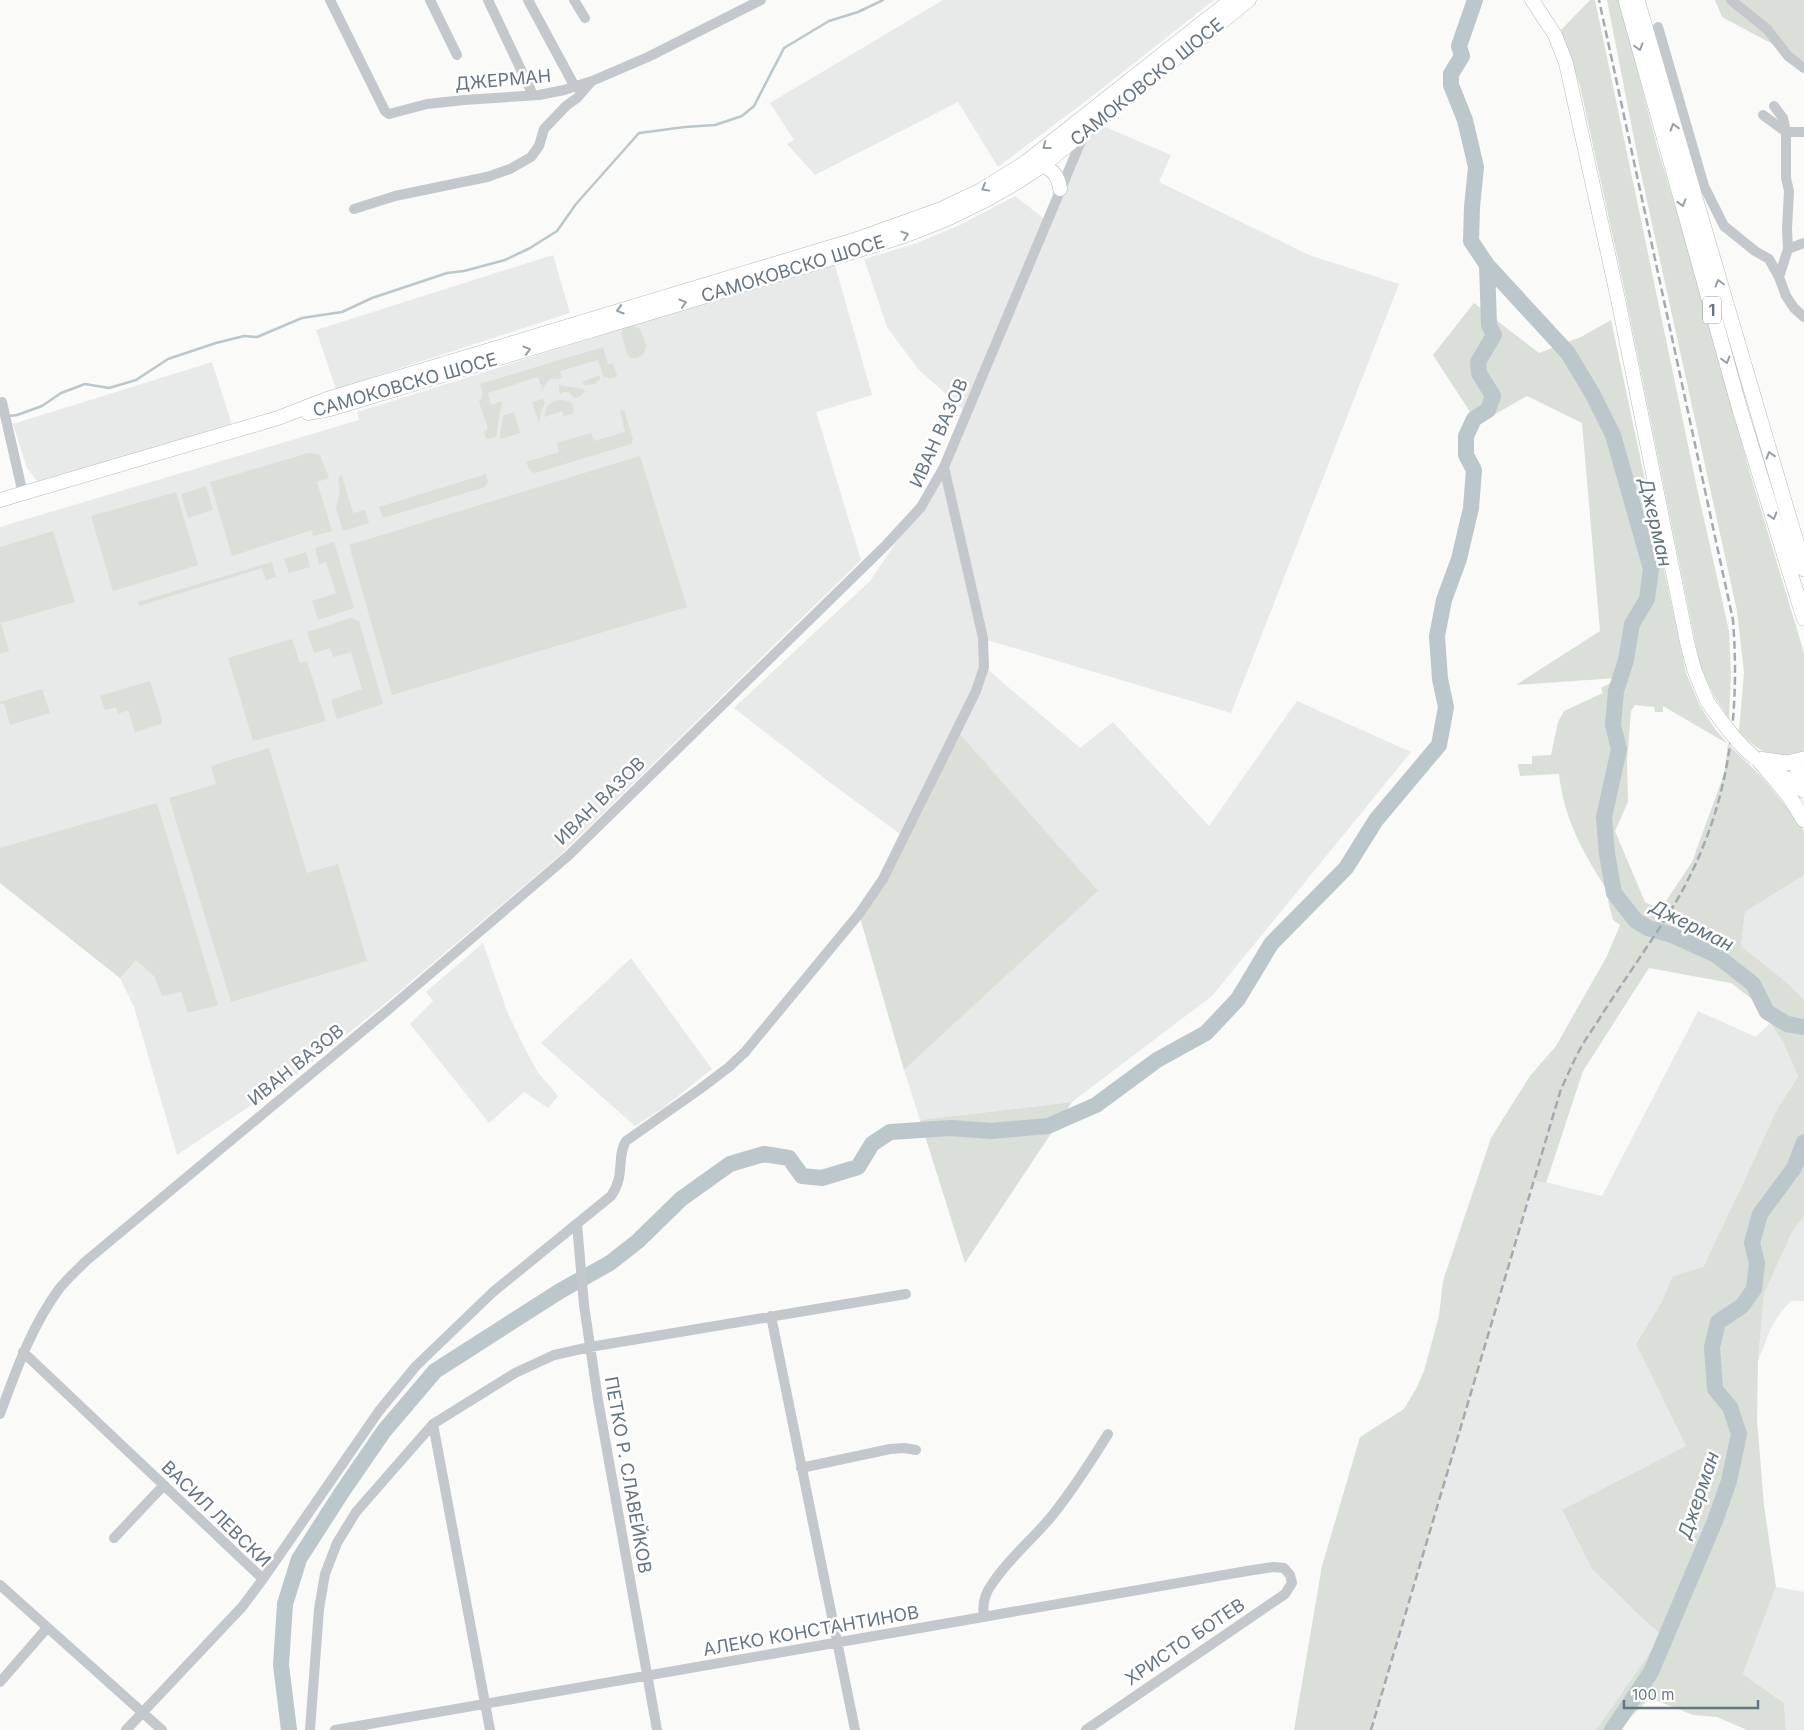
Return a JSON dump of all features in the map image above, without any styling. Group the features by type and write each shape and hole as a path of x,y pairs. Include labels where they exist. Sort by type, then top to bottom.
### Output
{"main road":[{"name":"САМОКОВСКО ШОСЕ","path":"0,500 278,418 327,399 854,240 941,209 981,190 1026,162 1231,0"},
{"name":"САМОКОВСКО ШОСЕ","path":"278,418 330,409 904,236 944,220 988,199 1042,166 1250,0"},
{"path":"1532,0 1555,35 1566,63 1618,299 1694,669 1707,701 1728,732 1757,759 1802,790"},
{"name":"1","path":"1626,0 1740,410 1804,618"},
{"name":"1","path":"1637,0 1804,569"},
{"path":"1026,162 1055,172 1059,179 1060,189"},
{"path":"1757,759 1787,763 1804,759"},
{"path":"1757,759 1789,796 1804,820"},
{"path":"1802,790 1797,773 1804,759"}],"street":[{"name":"ДЖЕРМАН","path":"330,0 385,111 389,114 427,104 533,95 575,87 648,57 761,0"},
{"path":"430,0 457,55"},
{"path":"488,0 533,95"},
{"path":"528,0 575,87"},
{"path":"574,0 585,18"},
{"path":"1731,0 1766,29 1788,56 1804,68"},
{"path":"1658,27 1704,186 1724,226 1755,251 1769,259 1790,302 1804,317"},
{"path":"354,209 395,196 487,178 510,169 531,157 539,146 544,129 592,81"},
{"path":"1774,106 1783,118 1786,132 1786,178 1789,191 1788,249 1779,277"},
{"name":"ИВАН ВАЗОВ","path":"0,1414 23,1352 39,1319 60,1288 86,1261 389,1009 568,856 922,507 944,467 1094,109"},
{"path":"1763,115 1786,132 1804,132"},
{"path":"1788,249 1804,242"},
{"path":"3,406 23,494"},
{"path":"263,1580 379,1411 416,1366 493,1292 611,1196 617,1188 621,1175 623,1146 626,1141 700,1089 745,1052 860,914 883,879 974,696 984,667 983,638 944,467"},
{"name":"ПЕТКО Р. СЛАВЕЙКОВ","path":"577,1224 584,1305 590,1347 657,1730"},
{"path":"310,1730 319,1609 325,1574 337,1543 356,1512 433,1424 515,1373 554,1355 590,1347 906,1294"},
{"path":"771,1316 855,1730"},
{"name":"ВАСИЛ ЛЕВСКИ","path":"23,1352 263,1580 242,1607 126,1730"},
{"path":"433,1424 490,1730"},
{"path":"984,1616 982,1609 991,1584 1050,1518 1083,1475 1108,1434"},
{"path":"801,1468 890,1449 904,1448 916,1450"},
{"path":"114,1538 164,1485"},
{"name":"АЛЕКО КОНСТАНТИНОВ","path":"335,1730 1273,1567 1284,1568 1290,1575"},
{"name":"ХРИСТО БОТЕВ","path":"1086,1730 1286,1594 1292,1583 1290,1575"},
{"path":"0,1585 162,1730"},
{"path":"0,1682 47,1628"}],"shaded area":[{"path":"943,0 1214,0 1090,98 998,167 958,102 815,175 787,144 794,140 770,103"},
{"path":"1590,0 1595,0 1697,488 1729,631 1731,673 1729,719 1714,696 1700,666 1623,283 1580,86 1561,30"},
{"path":"1607,0 1619,0 1657,146 1713,331 1750,473 1804,653 1804,751 1796,756 1787,758 1769,754 1752,744 1739,731 1744,672 1737,611 1640,169"},
{"path":"1715,0 1804,0 1804,61 1722,17"},
{"path":"1096,123 1171,155 1159,182 1309,255 1399,284 1231,713 984,639 985,667 1080,748 1113,722 1209,826 1297,701 1411,752 1212,996 1072,1102 920,1120 904,1070 1097,892 904,837 734,708 870,581 909,521 921,507 967,413 918,369 887,327 864,259 917,243 960,225 1015,196 1047,221 1060,189"},
{"path":"553,255 570,313 336,389 316,330"},
{"path":"834,262 872,395 816,412 861,560 559,856 381,1007 296,1075 177,1155 134,1007 120,978 0,883 0,527 359,420 357,412"},
{"path":"1474,303 1539,353 1581,337 1611,320 1686,673 1700,706 1715,729 1762,777 1804,831 1804,875 1745,912 1741,946 1786,982 1804,1000 1804,1216 1792,1232 1764,1294 1758,1361 1757,1420 1764,1506 1776,1587 1743,1674 1784,1703 1786,1730 1747,1730 1717,1717 1693,1715 1650,1698 1621,1730 1596,1730 1662,1635 1592,1569 1562,1510 1686,1446 1636,1344 1661,1303 1673,1276 1703,1267 1777,1109 1798,1077 1783,1042 1757,1003 1731,983 1649,968 1583,1071 1546,1183 1533,1180 1371,1730 1294,1730 1322,1566 1360,1437 1404,1409 1416,1389 1424,1371 1439,1316 1443,1281 1491,1138 1530,1076 1556,1046 1607,956 1620,925 1613,920 1608,901 1611,896 1593,868 1571,823 1559,774 1520,776 1518,764 1532,764 1532,756 1551,755 1558,722 1564,711 1603,693 1601,688 1618,679 1516,685 1600,631 1582,423 1527,396 1478,424 1433,355","holes":["1635,705 1654,707 1655,712 1663,712 1663,706 1728,744 1724,774 1692,862 1660,910 1645,902 1615,831 1628,802 1627,762 1631,711"]},
{"path":"632,325 640,329 646,345 642,355 637,358 628,356 621,333 624,328"},
{"path":"603,347 608,364 613,363 617,376 609,379 608,377 604,378 598,360 560,371 562,378 550,379 542,389 538,377 488,393 491,405 502,401 496,437 486,439 484,431 487,430 487,426 479,402 483,394 480,384"},
{"path":"212,362 232,425 38,482 27,468 13,424"},
{"path":"600,376 600,379 595,384 584,385 582,382"},
{"path":"559,385 585,391 581,396 574,398 569,392 561,394 559,392"},
{"path":"543,399 545,403 541,411 539,423 532,402"},
{"path":"559,400 573,405 573,414 564,416 562,411 544,417 547,406"},
{"path":"624,410 633,440 631,444 535,473 530,471 526,462 559,452 557,443 591,433 594,441 625,432 620,411"},
{"path":"514,412 520,433 501,439 503,416"},
{"path":"309,453 320,455 329,478 317,482 332,531 313,536 312,530 232,556 210,482"},
{"path":"640,456 687,607 392,695 349,545"},
{"path":"341,473 353,513 365,510 369,523 343,531 336,508 340,491 338,481"},
{"path":"486,474 488,482 485,487 383,518 379,507"},
{"path":"206,486 213,510 188,518 181,494"},
{"path":"176,492 198,565 113,591 91,516"},
{"path":"53,531 75,602 1,623 9,651 0,654 0,547"},
{"path":"334,542 354,608 318,620 312,601 336,593 326,562 319,564 315,548"},
{"path":"306,552 310,567 289,573 284,559"},
{"path":"272,562 276,577 266,580 262,568 139,606 138,602"},
{"path":"351,618 359,621 383,704 337,719 331,700 362,689 351,652 333,657 330,648 314,653 307,632"},
{"path":"292,639 300,663 307,661 326,721 253,741 228,658"},
{"path":"150,681 162,719 161,724 135,732 128,710 118,714 116,707 105,710 100,696"},
{"path":"42,689 50,713 10,725 4,703 0,704 0,702"},
{"path":"957,731 1098,891 904,1070 859,914"},
{"path":"269,748 307,873 338,864 367,961 231,1002 169,798 216,784 211,766"},
{"path":"157,803 218,1005 188,1013 181,992 162,996 154,976 136,960 120,978 0,883 0,848"},
{"path":"1804,875 1804,1000 1786,982 1741,946 1745,912"},
{"path":"483,943 507,1011 521,1041 537,1071 558,1096 548,1108 524,1092 489,1123 410,1024 433,1001 426,992"},
{"path":"631,958 712,1069 663,1108 635,1126 541,1043"},
{"path":"1698,1011 1756,1037 1770,1023 1783,1042 1798,1077 1777,1109 1703,1267 1673,1276 1661,1303 1636,1344 1686,1446 1562,1511 1592,1569 1662,1635 1596,1730 1371,1730 1533,1179 1602,1196"},
{"path":"1072,1102 965,1263 920,1120"},
{"path":"1804,1216 1804,1301 1791,1301 1781,1312 1771,1328 1758,1361 1764,1294 1792,1232"},
{"path":"1776,1587 1804,1592 1804,1730 1786,1730 1784,1703 1743,1674"}],"waterway":[{"path":"9,416 42,406 61,393 85,384 109,388 136,380 168,359 216,343 244,336 257,337 302,318 342,312 372,298 447,273 464,271 505,260 530,248 557,231 576,204 639,133 715,125 742,116 754,106 784,48 829,21 858,12 883,0"},
{"name":"Джерман","path":"1475,0 1459,46 1462,56 1451,74 1451,85 1465,120 1476,167 1471,241 1487,265 1568,353 1592,393 1613,435 1651,569 1647,599 1632,624 1626,660 1616,691 1613,725 1619,749 1604,817 1607,854 1614,893 1636,921 1648,928 1672,935 1716,955 1753,984 1767,1012 1787,1024 1804,1027"},
{"path":"289,1730 281,1665 285,1604 299,1559 384,1431 435,1371 560,1291 610,1263 638,1241 681,1199 730,1164 764,1154 789,1158 802,1176 822,1178 858,1167 872,1144 890,1132 951,1128 991,1131 1048,1126 1096,1105 1157,1060 1206,1033 1238,999 1271,944 1346,868 1376,820 1439,745 1446,707 1440,679 1437,636 1444,600 1459,559 1471,508 1474,470 1466,455 1466,436 1474,419 1488,410 1493,396 1479,373 1478,362 1494,335 1489,325 1487,265"},
{"name":"Джерман","path":"1612,1730 1651,1672 1715,1521 1729,1481 1739,1434 1730,1407 1715,1389 1712,1347 1718,1322 1742,1306 1754,1289 1757,1263 1752,1243 1760,1214 1794,1168 1804,1142"}],"railway":[{"path":"1371,1730 1561,1089 1584,1042 1668,915 1688,880 1704,845 1716,809 1725,773 1731,736 1735,659 1733,620 1599,0"}]}
